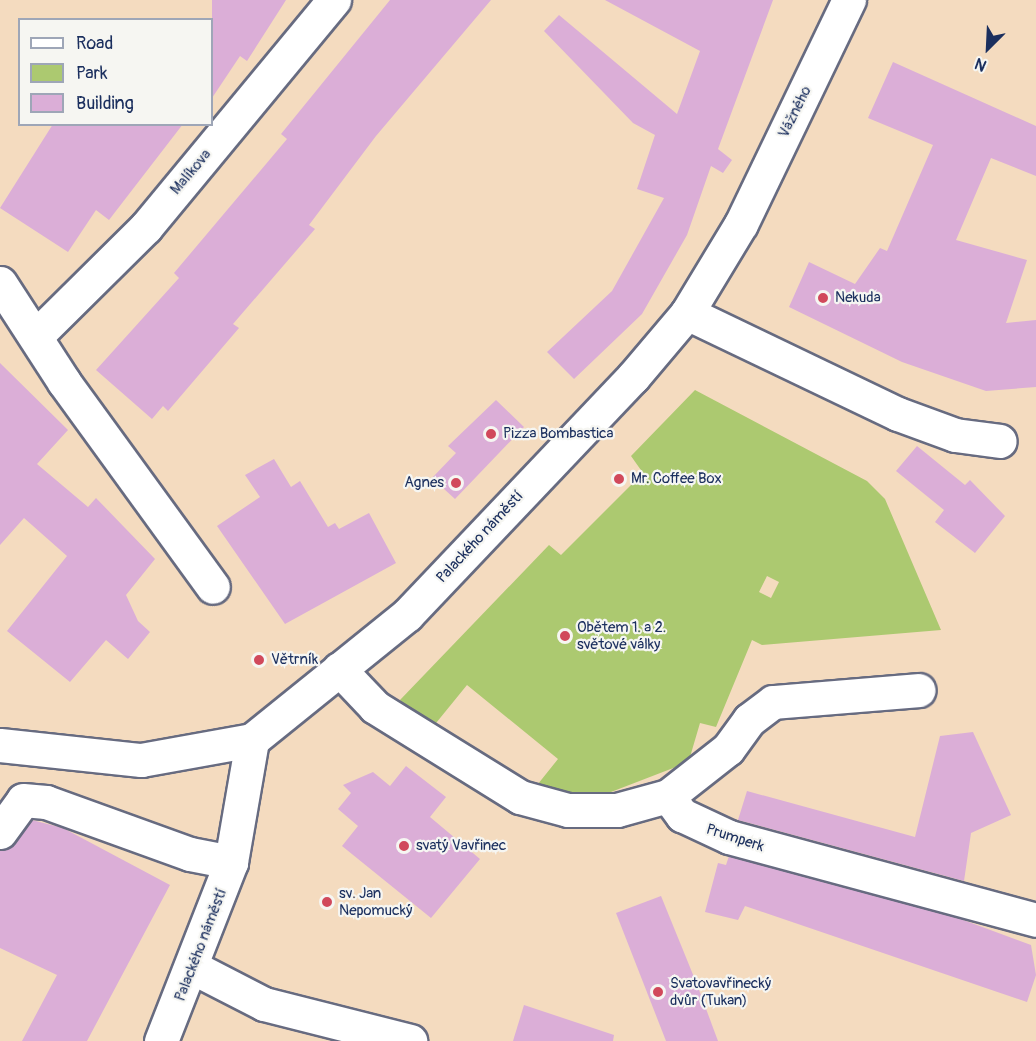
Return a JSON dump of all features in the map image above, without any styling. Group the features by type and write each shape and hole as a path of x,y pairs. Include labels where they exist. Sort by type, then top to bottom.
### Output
{"street":[{"name":"Malíkova","path":"38,334 146,227 334,0"},
{"name":"Vážného","path":"741,224 849,0"},
{"name":"Palackého náměstí","path":"0,744 141,760 252,740 339,669 448,573 687,313 741,224"},
{"path":"0,283 38,334 64,382 213,587"},
{"path":"687,313 898,414 955,435 1000,441"},
{"path":"339,669 375,707 520,797 568,810 617,810 668,796 728,749 749,720 773,702 920,690"},
{"name":"Palackého náměstí","path":"161,1041 194,968 231,862 252,740"},
{"name":"Prumperk","path":"668,796 702,828 754,846 1036,920"},
{"path":"0,832 23,800 46,802 189,854 231,862"},
{"path":"194,968 264,1004 410,1041"}],"green space":[{"path":"695,390 867,481 885,499 941,630 762,645 752,640 716,727 700,723 690,757 694,760 611,792 575,794 538,784 558,759 467,685 432,728 410,714 400,700 549,545 561,555 643,473 631,456","holes":["767,576 779,582 771,598 759,592"]}],"building":[{"path":"212,0 286,0 247,61 240,56 213,96 213,18"},
{"path":"390,0 491,0 376,136 309,225 315,229 233,324 239,328 168,411 163,406 152,419 96,370 179,278 174,273 287,139 281,134"},
{"path":"605,0 773,0 718,149 732,160 723,173 711,166 687,235 642,314 574,379 547,352 612,291 664,198 637,189 655,135 633,123 544,31 559,15 677,114 700,51"},
{"path":"893,62 1036,126 1036,176 991,158 956,240 1027,260 1006,323 1036,320 1036,387 986,391 902,362 789,307 809,262 855,284 880,248 887,251 933,145 868,118"},
{"path":"52,126 181,126 109,220 96,210 68,252 0,208"},
{"path":"0,363 68,430 37,464 88,507 96,498 155,559 126,595 138,621 150,632 128,659 106,640 70,682 7,631 67,556 24,518 0,545"},
{"path":"496,400 524,427 455,499 432,478 456,453 448,446"},
{"path":"917,446 965,485 970,480 1005,516 975,553 935,522 944,510 896,471"},
{"path":"274,459 291,487 300,481 328,527 335,523 339,529 369,513 396,563 285,624 217,526 260,497 245,475"},
{"path":"973,732 1011,815 971,833 964,881 738,820 747,791 915,837 940,736"},
{"name":"svatý Vavřinec","path":"406,766 446,797 430,817 480,859 431,918 342,846 358,826 338,809 351,793 343,785 373,772 390,786"},
{"path":"32,820 63,828 170,885 87,1041 22,1041 57,975 0,948 0,850 15,843"},
{"path":"729,856 958,918 1031,945 1036,975 1027,1002 745,906 738,920 705,912 718,863 726,865"},
{"path":"661,896 718,1041 666,1041 616,913"},
{"path":"524,1005 614,1035 613,1041 513,1041"}],"place":[{"name":"Nekuda","path":"823,298"},
{"name":"Pizza Bombastica","path":"491,434"},
{"name":"Mr. Coffee Box","path":"619,479"},
{"name":"Agnes","path":"456,483"},
{"name":"Obětem 1. a 2. světové války","path":"565,636"},
{"name":"Větrník","path":"259,660"},
{"name":"svatý Vavřinec","path":"404,846"},
{"name":"sv. Jan Nepomucký","path":"327,902"},
{"name":"Svatovavřinecký dvůr (Tukan)","path":"658,992"}]}
